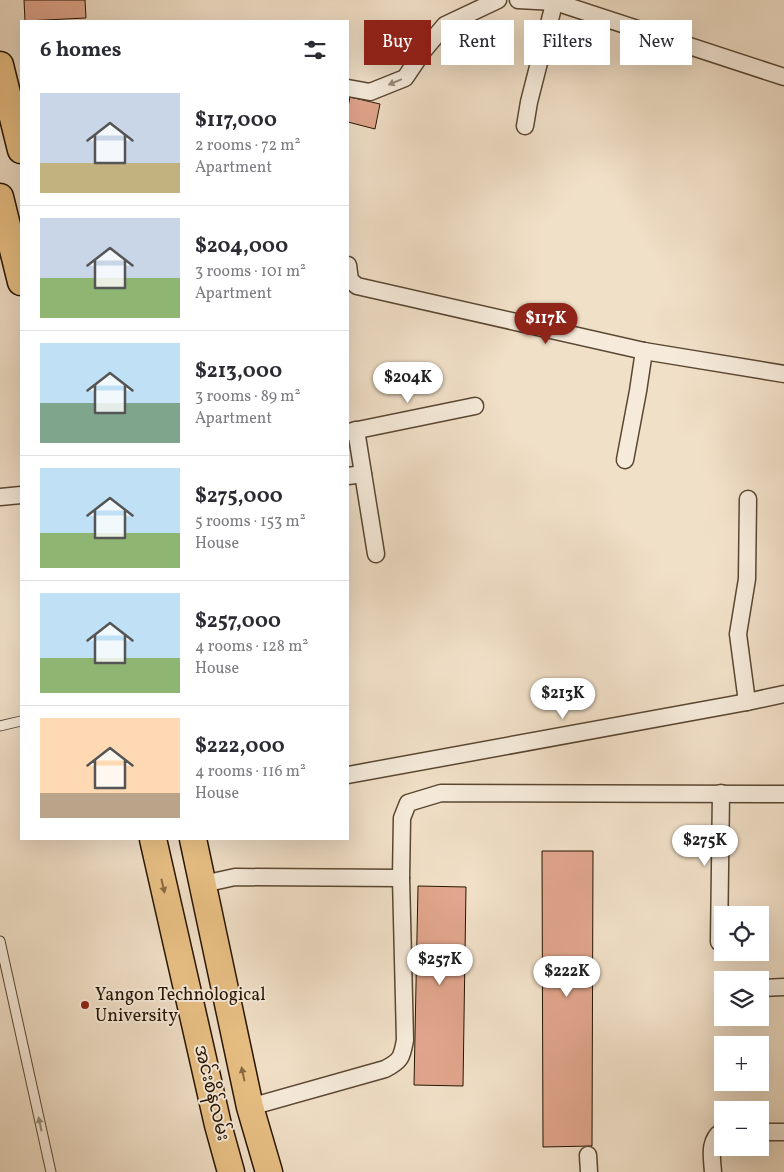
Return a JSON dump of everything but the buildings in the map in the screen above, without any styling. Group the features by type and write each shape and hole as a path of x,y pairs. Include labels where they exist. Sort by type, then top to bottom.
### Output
{"main road":[{"path":"0,65 18,121 20,140"},
{"path":"0,197 20,278"},
{"name":"အင်းစိန်လမ်း","path":"153,840 218,1125 231,1172"},
{"name":"အင်းစိန်လမ်း","path":"193,840 250,1107 269,1172"}],"street":[{"path":"349,88 370,92 406,78 424,50 446,25 498,0"},
{"path":"518,0 555,1 784,77"},
{"path":"524,126 528,102 555,1"},
{"path":"349,272 350,280 357,286 644,351 784,374"},
{"path":"625,460 644,351"},
{"path":"376,554 355,475 352,431 475,406"},
{"path":"0,497 20,495"},
{"path":"747,702 738,634 747,579 748,499"},
{"path":"349,775 784,694"},
{"path":"250,1107 386,1069 396,1064 402,1056 405,1040 401,878 402,818 408,803 441,793 784,794"},
{"path":"720,906 722,794"},
{"path":"202,884 235,877 401,878"},
{"path":"769,988 784,987"},
{"path":"769,1132 784,1132"},
{"path":"713,1172 712,1148 714,1141"},
{"path":"588,1156 589,1172"}],"lane":[{"path":"0,726 20,721"},
{"path":"0,941 51,1172"}],"place":[{"name":"Yangon Technological University","path":"85,1005"}]}
